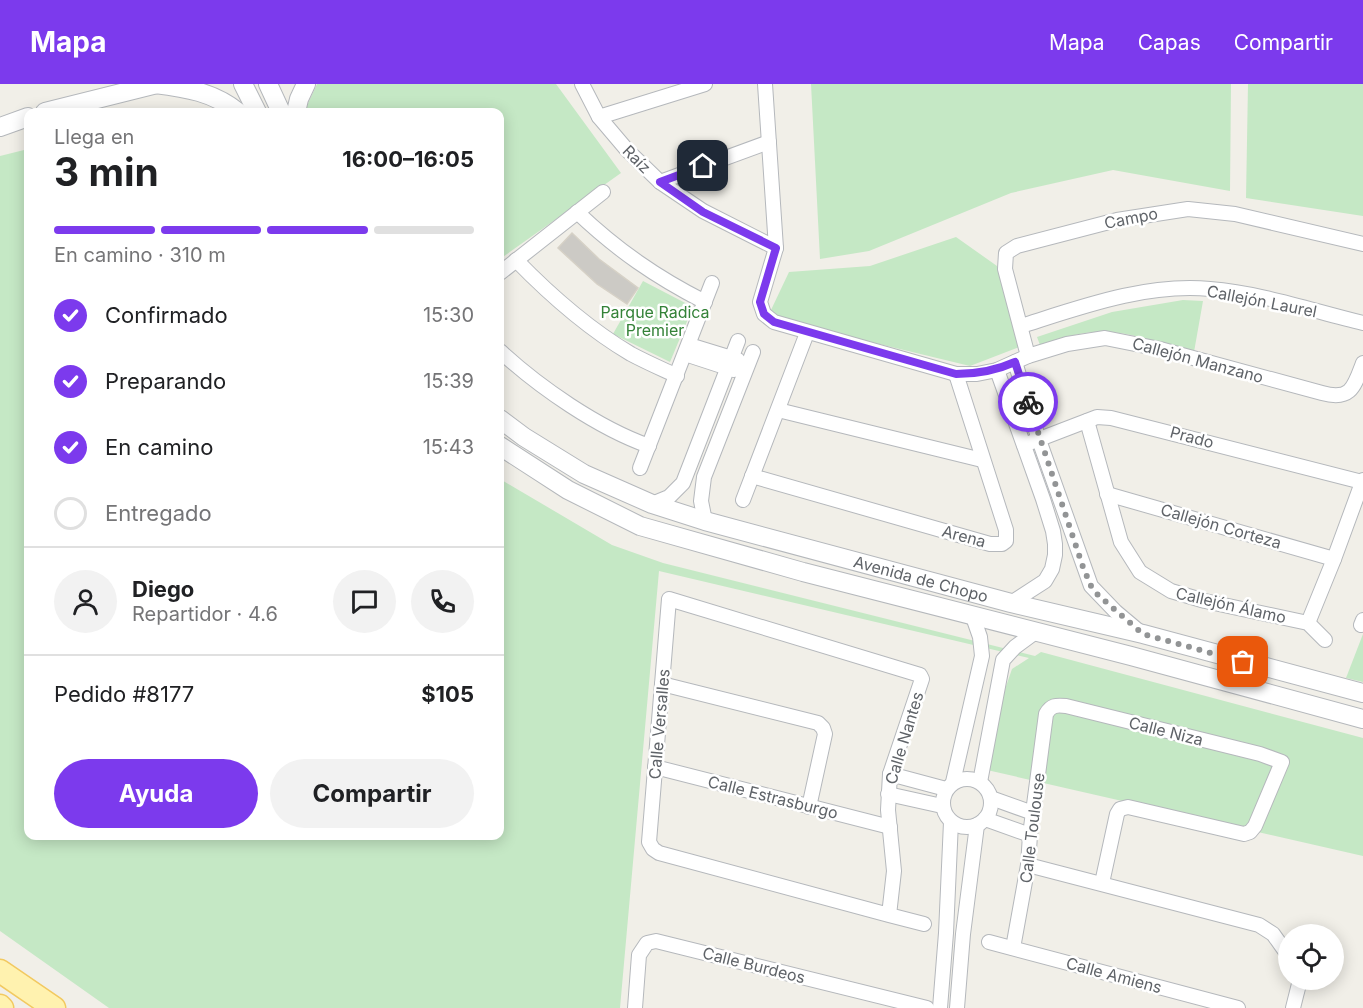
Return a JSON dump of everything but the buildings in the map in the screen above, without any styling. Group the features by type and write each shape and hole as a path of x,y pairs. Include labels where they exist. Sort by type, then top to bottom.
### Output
{"main road":[{"path":"0,971 54,1008"}],"street":[{"path":"61,108 156,84 200,91 232,108"},
{"path":"243,84 255,108"},
{"path":"268,84 279,108"},
{"path":"297,108 306,84"},
{"name":"Raíz","path":"582,84 599,117 627,150 660,182 703,212 776,248"},
{"path":"599,117 705,84"},
{"path":"765,84 776,248"},
{"path":"0,127 24,118"},
{"path":"660,182 769,142"},
{"path":"504,270 603,192"},
{"name":"Campo","path":"1028,356 1005,269 1006,253 1017,246 1117,220 1188,209 1235,214 1363,244"},
{"path":"577,212 637,263 705,302"},
{"name":"Callejón Manzano","path":"776,248 760,302 764,314 774,322 956,374 977,374 997,370 1028,356 1067,344 1105,338 1160,349 1340,396 1350,392 1363,363"},
{"path":"516,260 551,296 590,327 632,354 677,376"},
{"path":"640,468 712,283"},
{"name":"Callejón Laurel","path":"1021,326 1110,299 1182,289 1210,289 1241,294 1363,323"},
{"path":"743,500 807,333"},
{"path":"652,504 669,496 683,483 738,341"},
{"path":"687,350 730,363 748,363 704,477 700,501 705,521"},
{"path":"504,354 555,395 608,428 649,446"},
{"path":"1015,362 1039,440 1091,586 1116,612 1143,634"},
{"path":"997,370 1053,531 1055,555 1052,569 1044,581 1011,603"},
{"name":"Arena","path":"752,476 990,544 1002,544 1006,541 1006,530 956,374"},
{"path":"778,410 982,459"},
{"name":"Prado","path":"1024,445 1103,417 1124,420 1363,481"},
{"name":"Callejón Álamo","path":"1087,421 1121,542 1140,572 1156,584 1171,591 1205,601 1308,622 1325,640"},
{"name":"Avenida de Chopo","path":"504,422 584,474 652,504 705,521 1011,603 1143,634 1363,693"},
{"name":"Avenida de Chopo","path":"504,449 568,490 640,526 803,572 1131,656 1363,719"},
{"name":"Callejón Álamo","path":"1308,622 1363,481"},
{"name":"Callejón Corteza","path":"1107,494 1334,559"},
{"path":"803,572 809,549"},
{"name":"Calle Versalles","path":"889,915 659,853 653,849 649,842 669,599 915,673"},
{"path":"890,774 950,785 962,779 980,782 987,789 991,798 991,809 981,822 968,828 951,822 942,806 942,797 950,785 982,656 980,637 973,617"},
{"path":"980,782 1003,660 1015,647 1034,633"},
{"path":"982,656 1003,660"},
{"path":"1238,686 1243,662"},
{"name":"Calle Nantes","path":"889,915 894,871 888,794 890,774 922,679 915,673"},
{"path":"662,684 818,723 825,734 809,807"},
{"name":"Calle Niza","path":"1049,708 1056,705 1066,706 1260,754 1282,762 1255,826 1244,834 1128,807 1120,809 1102,883"},
{"name":"Calle Toulouse","path":"1013,948 1028,865 1046,714 1049,708"},
{"name":"Calle Estrasburgo","path":"655,767 890,827"},
{"path":"888,794 942,806"},
{"path":"991,798 1033,813"},
{"path":"940,1008 951,822"},
{"path":"981,822 1030,835"},
{"path":"957,1008 963,934 981,822"},
{"path":"1028,865 1259,924 1273,934 1278,941"},
{"path":"889,915 924,924"},
{"path":"946,933 963,934"},
{"name":"Calle Burdeos","path":"635,1008 639,955 647,943 656,941 927,1008"},
{"name":"Calle Amiens","path":"989,942 1238,1008"},
{"path":"1293,1008 1298,990"}],"green space":[{"path":"317,84 556,84 621,173 504,256 504,108 306,108"},
{"path":"811,84 1231,84 1230,191 1113,170 1011,193 869,251 820,259"},
{"path":"1248,84 1363,84 1363,216 1246,198"},
{"path":"24,150 24,840 504,840 504,481 612,545 663,563 1035,656 1041,652 1363,738 1363,856 987,770 1004,692 1012,669 1029,658 659,571 620,1008 109,1008 0,931 0,156"},
{"path":"956,237 997,266 1019,347 970,366 784,321 771,310 789,272 870,266"},
{"name":"Parque Radica Premier","path":"643,281 693,307 670,362 613,334"},
{"path":"1183,300 1203,301 1194,352 1112,332 1079,334 1040,345 1037,337 1112,312"},
{"path":"1363,634 1363,682 1346,678"}],"way so far":[{"path":"1028,402 1083,567 1091,586 1098,595 1143,634 1243,662"}],"route":[{"path":"703,166 660,182 703,212 776,248 760,302 761,309 768,318 807,333 956,374 977,374 997,370 1015,362 1028,402"}]}
